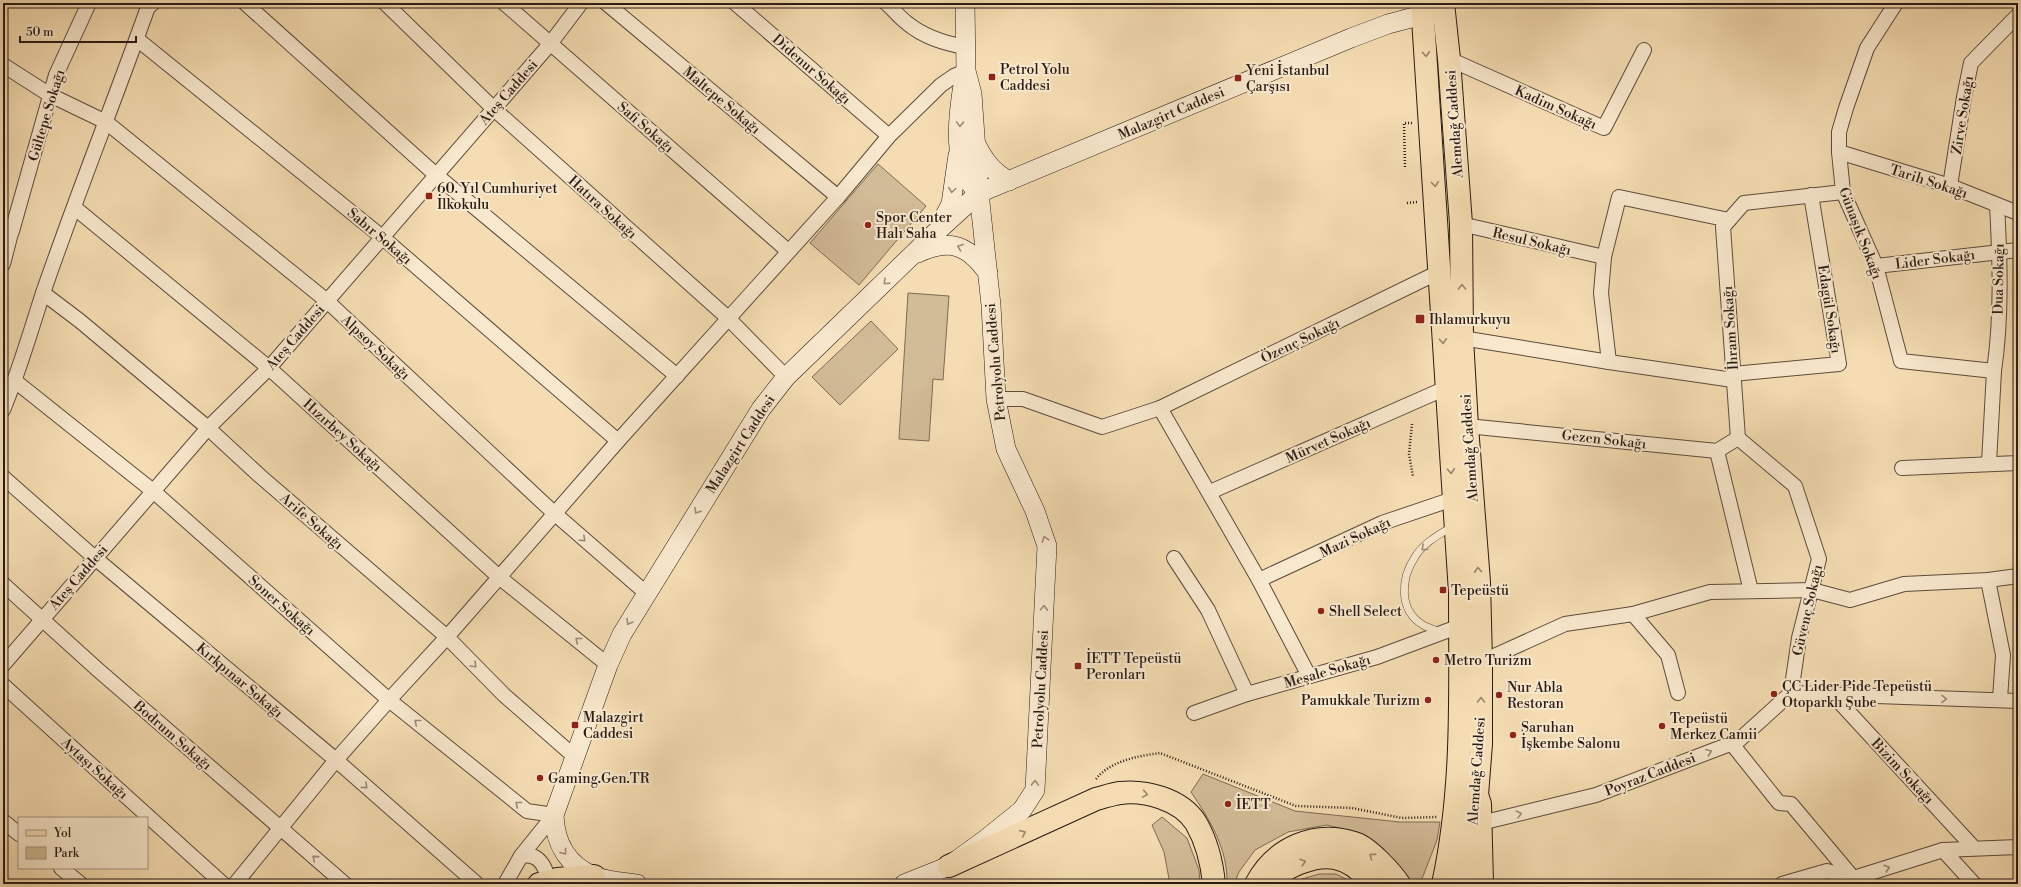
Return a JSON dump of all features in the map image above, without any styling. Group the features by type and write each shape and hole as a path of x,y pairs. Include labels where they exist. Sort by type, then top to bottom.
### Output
{"main road":[{"name":"Petrolyolu Caddesi","path":"904,884 949,866 1022,810 1035,790 1047,546 1035,510 1006,449 996,399 988,273 979,193 977,145 972,94 966,71 964,3"},
{"name":"Alemdağ Caddesi","path":"1443,884 1455,816 1462,686 1451,629 1460,593 1422,9 1443,7 1449,59 1461,224 1462,338 1479,582 1481,662 1480,744 1477,795 1469,852 1461,884"},
{"name":"Malazgirt Caddesi","path":"554,815 608,665 622,634 761,409 786,378 934,234 979,193 1422,9"},
{"path":"966,71 960,101 959,151 963,170 969,182 979,193"},
{"path":"977,145 985,162 997,174 1009,181"},
{"name":"Malazgirt Caddesi","path":"934,234 951,204 959,151"},
{"path":"914,255 934,246 946,244 954,245 966,249 975,257 988,273"},
{"path":"949,866 1096,800 1119,793 1140,793 1167,800 1179,807 1195,822 1212,863 1214,884"},
{"path":"1477,795 1480,804 1482,884"},
{"path":"554,815 555,832 560,846 570,859 594,876"},
{"path":"1256,884 1263,871 1289,848 1309,841 1330,839 1356,843 1379,861 1399,884"},
{"path":"1272,884 1291,866 1314,859 1334,858 1349,864 1364,874 1372,884"},
{"path":"542,883 594,876 637,884"}],"street":[{"name":"Gültepe Sokağı","path":"3,264 56,75 89,3"},
{"path":"3,410 16,381 43,293 148,7 153,3"},
{"path":"245,3 436,175 676,376"},
{"name":"Hatıra Sokağı","path":"385,3 494,109 728,318 786,378"},
{"name":"Safi Sokağı","path":"504,3 788,251"},
{"name":"Ateş Caddesi","path":"3,665 208,428 269,368 550,44 581,3"},
{"name":"Maltepe Sokağı","path":"606,3 838,197"},
{"name":"Didenur Sokağı","path":"736,3 889,136"},
{"path":"886,3 906,22 922,34 945,44 965,47"},
{"name":"Günaşık Sokağı","path":"1896,3 1867,48 1839,132 1839,152 1843,192 1876,266 1901,361 1994,371"},
{"name":"Zirve Sokağı","path":"1950,186 1964,96 1971,63 2018,15"},
{"name":"Sabır Sokağı","path":"137,39 382,237 618,441"},
{"name":"Kadim Sokağı","path":"1449,59 1604,128 1644,50"},
{"name":"Alpsoy Sokağı","path":"6,70 50,95 106,122 327,300 554,514 646,593"},
{"path":"235,884 336,760 447,637 618,441 838,197 889,136 941,85 954,76 966,71"},
{"name":"Tarih Sokağı","path":"1839,152 1950,186 2018,213"},
{"path":"1609,362 1601,293 1604,257 1619,197 1729,220 1744,203 1843,192"},
{"name":"Edagül Sokağı","path":"1462,338 1609,362 1733,377 1839,364 1811,195"},
{"name":"Dua Sokağı","path":"1994,371 1997,353 1999,252 1998,205"},
{"name":"Hızırbey Sokağı","path":"75,208 269,368 499,577 608,665"},
{"name":"İhram Sokağı","path":"1729,220 1723,227 1738,438"},
{"name":"Resul Sokağı","path":"1461,224 1604,257"},
{"name":"Gültepe Sokağı","path":"3,242 12,231"},
{"name":"Lider Sokağı","path":"1876,266 2018,250"},
{"name":"Özenç Sokağı","path":"996,399 1023,399 1102,427 1160,408 1439,272"},
{"name":"Arife Sokağı","path":"43,293 80,321 208,428 260,476 447,637 504,695 575,757"},
{"path":"1989,463 1994,371"},
{"name":"Soner Sokağı","path":"16,381 153,491 389,700 527,812 554,815"},
{"name":"Mürvet Sokağı","path":"1210,492 1446,388"},
{"path":"1160,408 1210,492 1310,676"},
{"name":"Gezen Sokağı","path":"1467,426 1717,450"},
{"path":"1738,438 1717,450 1751,591"},
{"name":"Güvenç Sokağı","path":"1738,438 1795,486 1819,559 1799,638 1791,693"},
{"path":"1902,468 1989,463 2011,464"},
{"name":"Kırkpınar Sokağı","path":"3,476 95,558 336,760 477,884"},
{"name":"Mazi Sokağı","path":"1259,580 1309,559 1382,523 1453,500"},
{"path":"1174,558 1208,610 1247,694"},
{"path":"1481,662 1565,624 1633,614 1710,592 1812,590 1850,600 1904,584 1988,580 2018,576"},
{"path":"1988,580 2003,655 2000,699"},
{"name":"Bodrum Sokağı","path":"3,584 344,884"},
{"path":"1633,614 1668,655 1678,693"},
{"name":"Meşale Sokağı","path":"1194,714 1247,694 1377,657 1451,629"},
{"name":"Aytaşı Sokağı","path":"3,685 223,884"},
{"path":"1791,693 2000,699 2018,701"},
{"name":"Poyraz Caddesi","path":"1481,823 1596,795 1732,744 1738,741 1791,693"},
{"name":"Bizim Sokağı","path":"1833,695 1974,848"},
{"path":"1732,744 1779,803 1791,804 1856,881"},
{"name":"Malazgirt Caddesi","path":"505,884 521,856 554,815"},
{"path":"3,821 18,833"},
{"path":"1782,884 1827,871 1856,881 1943,850 2018,847"},
{"path":"1943,850 1974,884"},
{"path":"521,856 534,856 540,860 547,875 542,883"},
{"path":"62,869 81,884"}],"lane":[{"path":"1451,629 1422,625 1412,615 1404,603 1404,582 1415,556 1435,538 1455,524"}],"path":[{"path":"1405,137 1405,167"},
{"path":"1412,424 1409,454 1413,478"},
{"path":"1094,781 1099,775 1116,764 1146,755 1160,754 1296,806 1352,808 1402,818 1455,816"}],"green space":[{"name":"Spor Center Halı Saha","path":"878,164 926,206 859,285 810,243"},
{"path":"908,293 949,296 943,380 933,379 929,441 899,439"},
{"path":"871,321 898,349 840,405 812,377"},
{"path":"1203,774 1295,811 1400,822 1440,822 1437,840 1420,884 1407,884 1359,833 1327,825 1288,832 1255,850 1239,872 1234,884 1227,884 1227,871 1221,847 1205,813 1191,792"},
{"path":"1162,817 1187,838 1199,870 1200,884 1170,884 1164,852 1152,825"},
{"path":"1319,874 1336,874 1356,884 1296,884 1302,879"}],"place":[{"name":"Petrol Yolu Caddesi","path":"992,77"},
{"name":"Yeni İstanbul Çarşısı","path":"1238,78"},
{"name":"60. Yıl Cumhuriyet İlkokulu","path":"429,196"},
{"name":"Spor Center Halı Saha","path":"868,225"},
{"name":"Ihlamurkuyu","path":"1420,319"},
{"name":"Tepeüstü","path":"1443,590"},
{"name":"Shell Select","path":"1321,611"},
{"name":"Metro Turizm","path":"1436,660"},
{"name":"İETT Tepeüstü Peronları","path":"1078,666"},
{"name":"ÇC Lider Pide Tepeüstü Otoparklı Şube","path":"1774,694"},
{"name":"Nur Abla Restoran","path":"1499,695"},
{"name":"Pamukkale Turizm","path":"1428,700"},
{"name":"Malazgirt Caddesi","path":"575,725"},
{"name":"Tepeüstü Merkez Camii","path":"1662,726"},
{"name":"Saruhan İşkembe Salonu","path":"1513,735"},
{"name":"Gaming.Gen.TR","path":"540,778"},
{"name":"İETT","path":"1228,804"}]}
